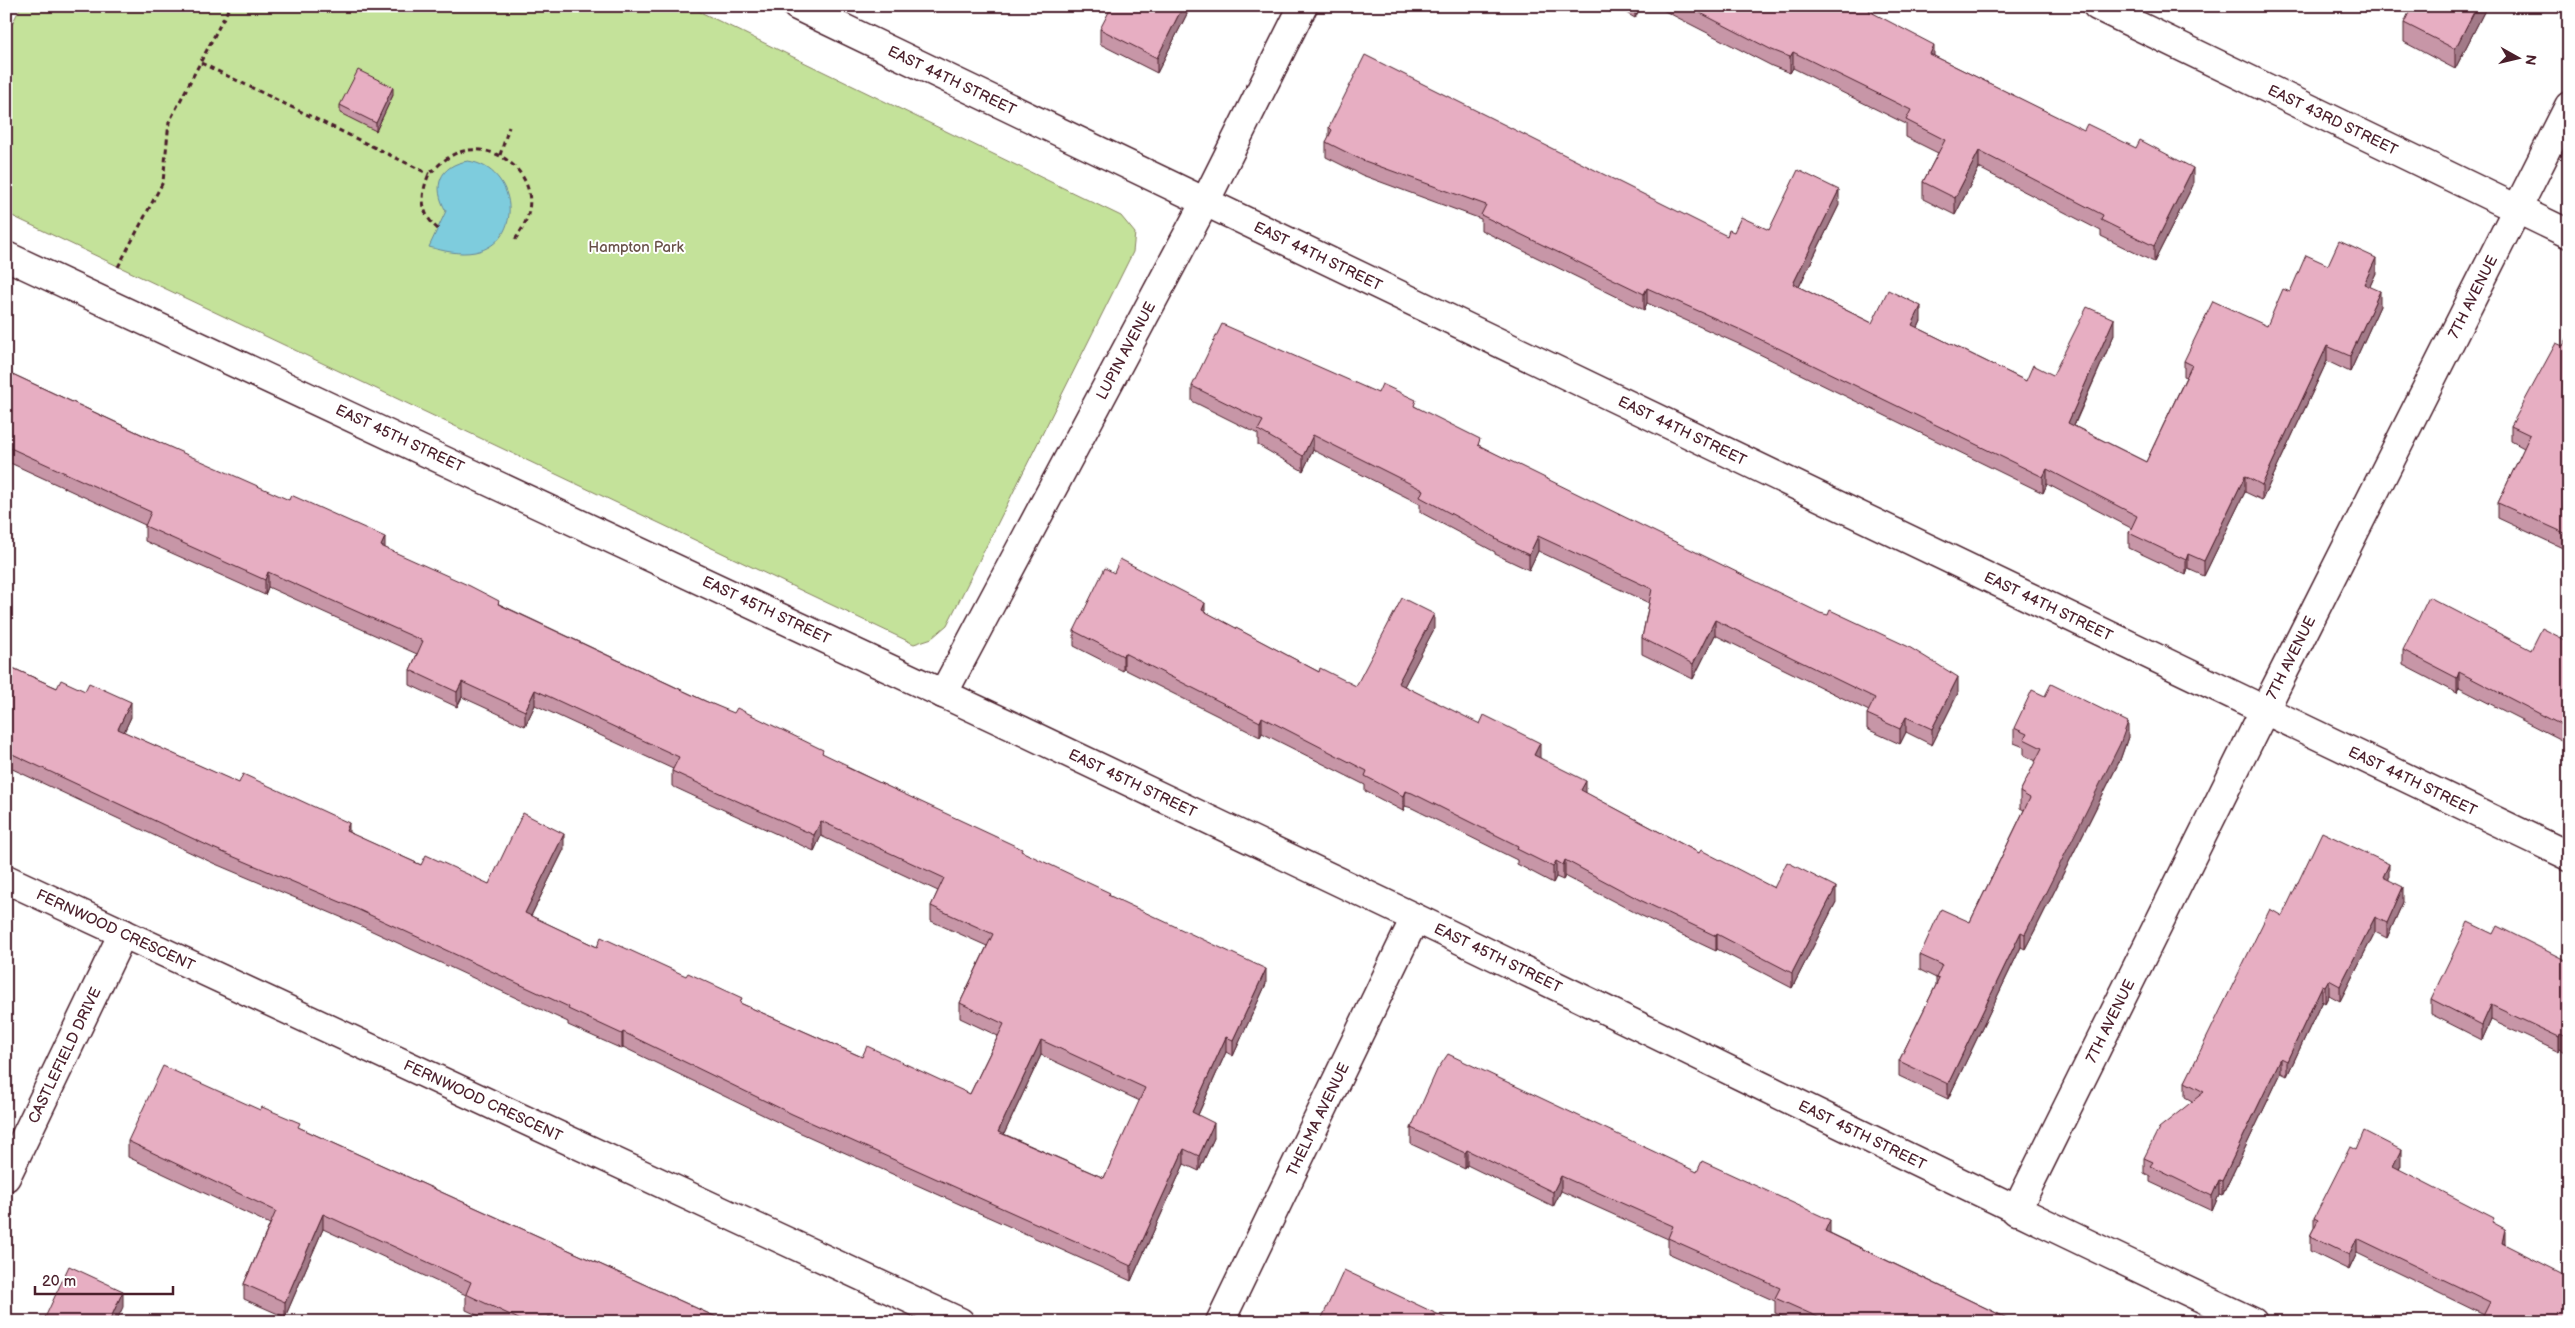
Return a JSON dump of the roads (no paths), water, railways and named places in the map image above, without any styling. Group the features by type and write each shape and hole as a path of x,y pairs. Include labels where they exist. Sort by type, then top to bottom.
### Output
{"street":[{"name":"EAST 44TH STREET","path":"797,6 2569,856"},
{"name":"LUPIN AVENUE","path":"943,694 1205,202 1303,6"},
{"name":"EAST 43RD STREET","path":"2097,6 2569,234"},
{"name":"7TH AVENUE","path":"2016,1211 2264,709 2569,106"},
{"name":"EAST 45TH STREET","path":"6,256 943,694 1415,918 2016,1211 2253,1322"},
{"name":"FERNWOOD CRESCENT","path":"6,879 960,1322"},
{"name":"THELMA AVENUE","path":"1220,1322 1415,918"},
{"name":"CASTLEFIELD DRIVE","path":"6,1177 123,933"}],"water":[{"path":"468,161 485,167 497,177 505,190 509,205 508,221 502,235 491,246 469,253 457,253 429,247 446,211 439,194 441,178 450,167"}],"park label":[{"name":"Hampton Park","path":"636,247"}]}
